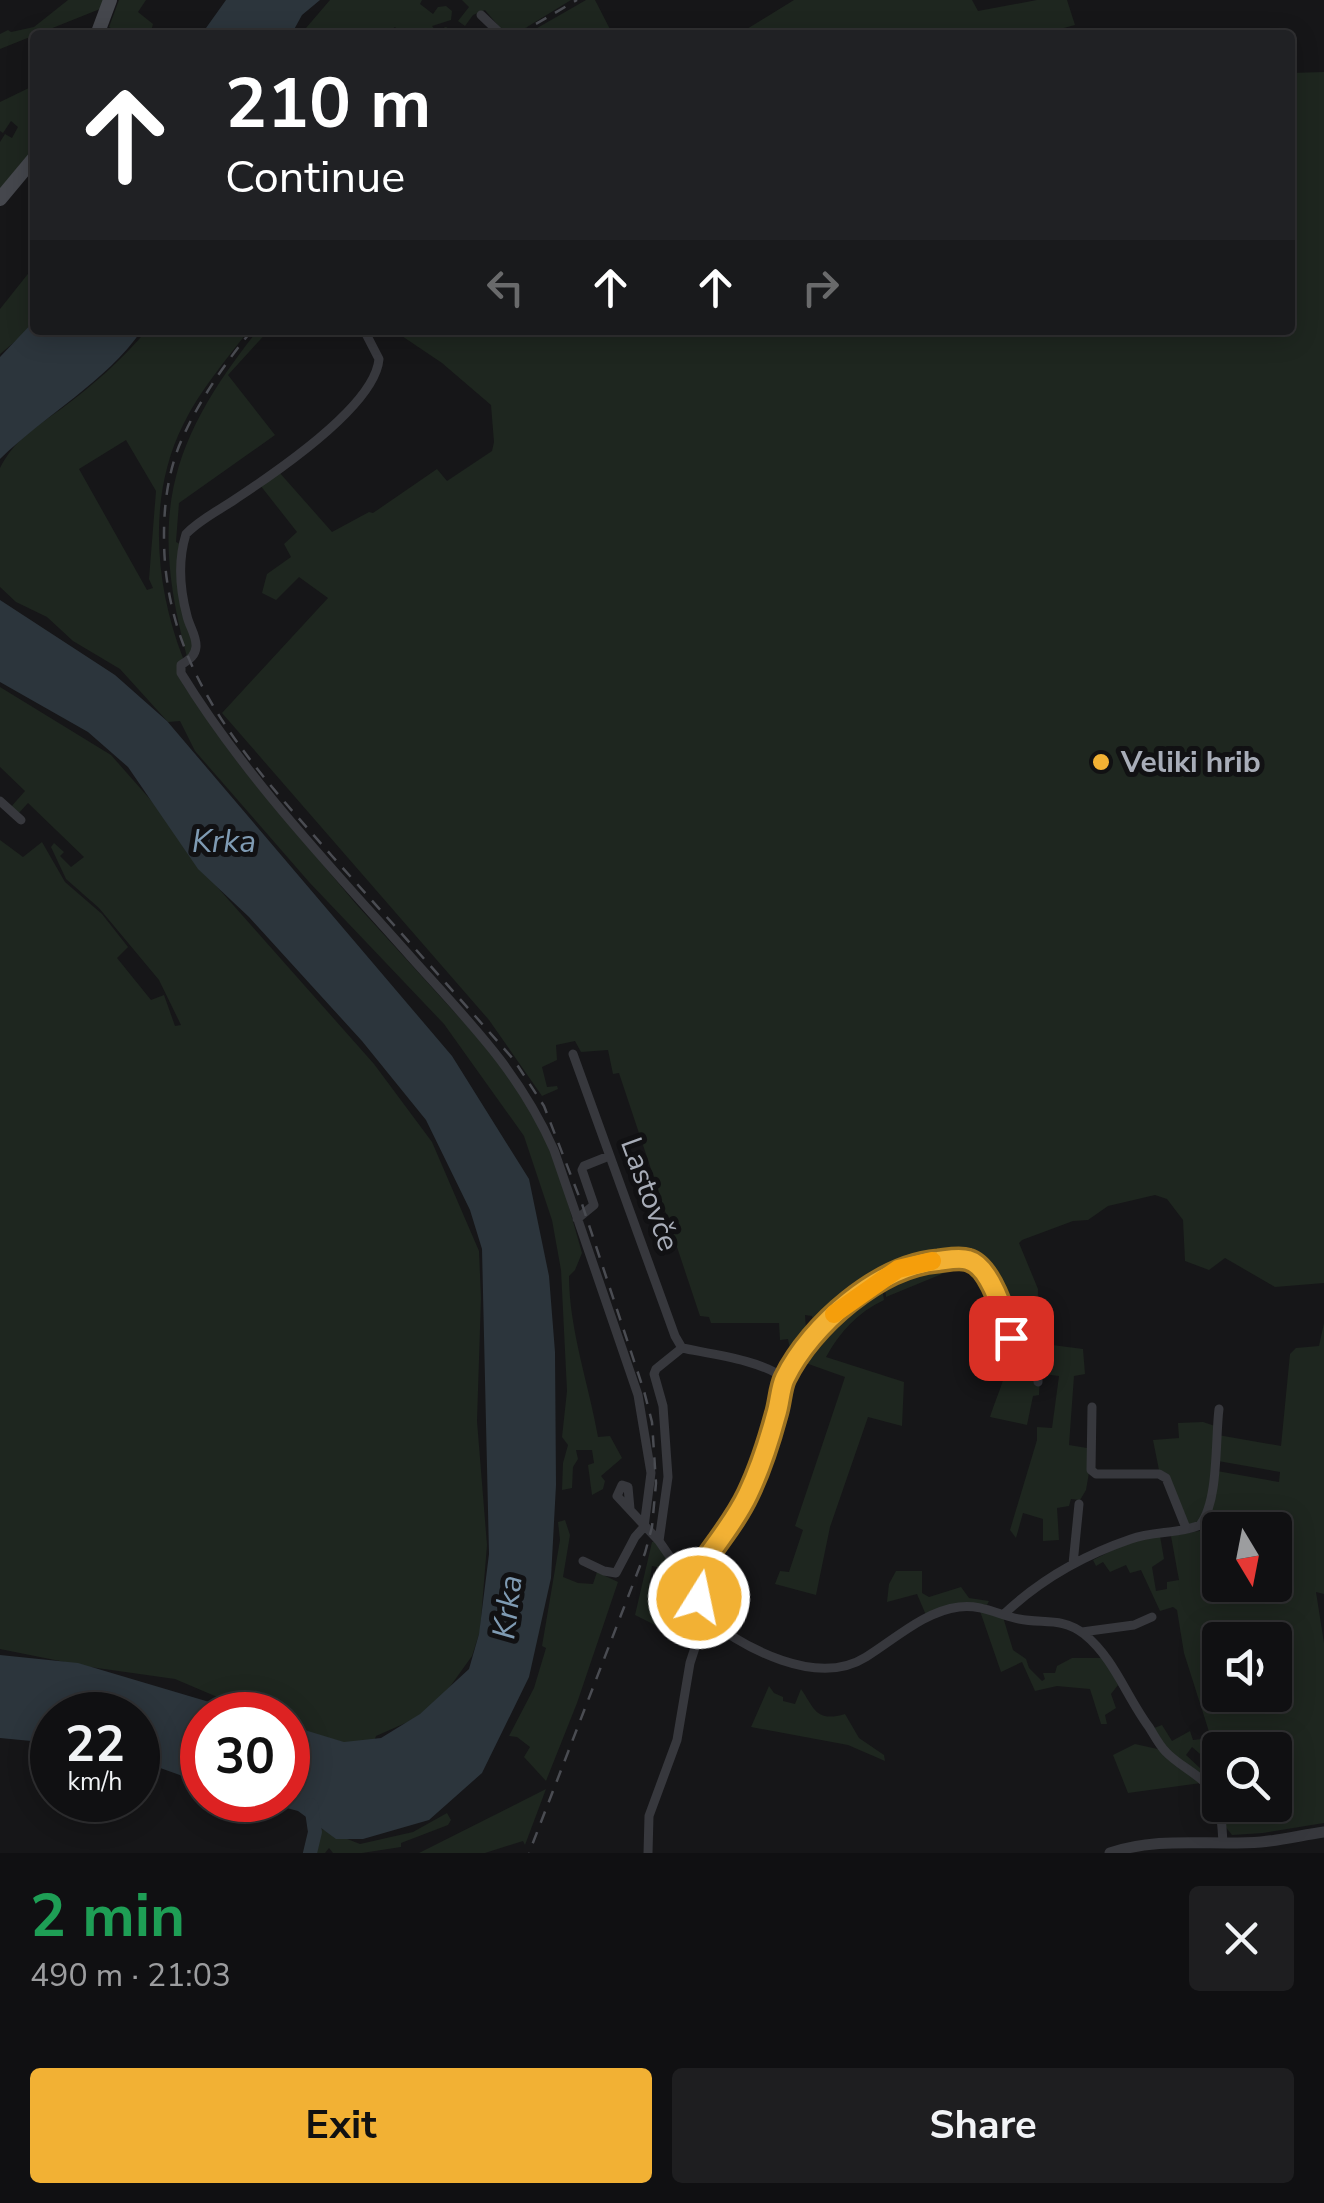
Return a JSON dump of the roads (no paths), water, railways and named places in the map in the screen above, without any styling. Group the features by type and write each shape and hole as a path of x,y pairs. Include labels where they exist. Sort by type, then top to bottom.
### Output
{"main road":[{"path":"99,30 110,0"},
{"path":"0,199 30,164"}],"street":[{"path":"481,15 497,30"},
{"path":"367,335 380,359 375,378 357,400 301,454 186,534 181,578 196,647 194,655 181,665 181,673 244,765 500,1057 524,1090 554,1150 638,1395 652,1474 644,1527 635,1536 616,1573 584,1561"},
{"path":"0,802 21,820"},
{"name":"Lastovče","path":"573,1054 682,1348"},
{"path":"577,1219 594,1206 584,1166 609,1156"},
{"path":"689,1584 748,1496 777,1412 784,1378 822,1326 882,1279 916,1263 966,1259 978,1264 1001,1304 1010,1341 1039,1348 1038,1382"},
{"path":"660,1541 668,1477 663,1406 654,1374 682,1348 738,1361 784,1378"},
{"path":"1092,1407 1090,1470 1096,1474 1159,1474 1166,1478 1186,1528"},
{"path":"1004,1614 1028,1591 1073,1564 1131,1539 1200,1524 1206,1517 1219,1410"},
{"path":"1073,1564 1079,1504"},
{"path":"630,1509 660,1541 699,1598 704,1617 690,1663 677,1740 651,1807 648,1853"},
{"path":"704,1617 765,1652 817,1668 861,1661 909,1628 957,1607 974,1606 1016,1619 1061,1621 1082,1632 1106,1655 1130,1701 1165,1751 1210,1787 1218,1800 1223,1843"},
{"path":"1082,1632 1134,1625 1152,1616"},
{"path":"1110,1853 1131,1846 1179,1841 1262,1842 1324,1832"}],"water":[{"path":"226,0 320,0 302,15 294,30 205,30"},
{"path":"30,325 30,335 138,335 111,366 0,459 0,357"},
{"name":"Krka","path":"0,600 115,675 167,721 452,1056 529,1179 549,1276 555,1352 556,1485 551,1578 529,1677 482,1773 429,1820 363,1839 336,1839 310,1820 310,1732 344,1742 381,1738 420,1714 469,1669 479,1634 489,1554 482,1249 470,1210 426,1120 362,1041 249,917 198,869 128,767 88,732 0,682"},
{"path":"0,1655 78,1663 180,1693 180,1775 160,1768 160,1692 30,1692 30,1741 0,1738"}],"waterway":[{"path":"310,1853 315,1832 311,1805"}],"railway":[{"path":"526,30 577,0"},
{"path":"248,335 202,400 172,468 164,535 167,584 178,629 194,671 241,748 300,820 514,1060 544,1106 582,1204 652,1422 656,1483 645,1553 529,1853"}],"place":[{"name":"Veliki hrib","path":"1101,762"}]}
